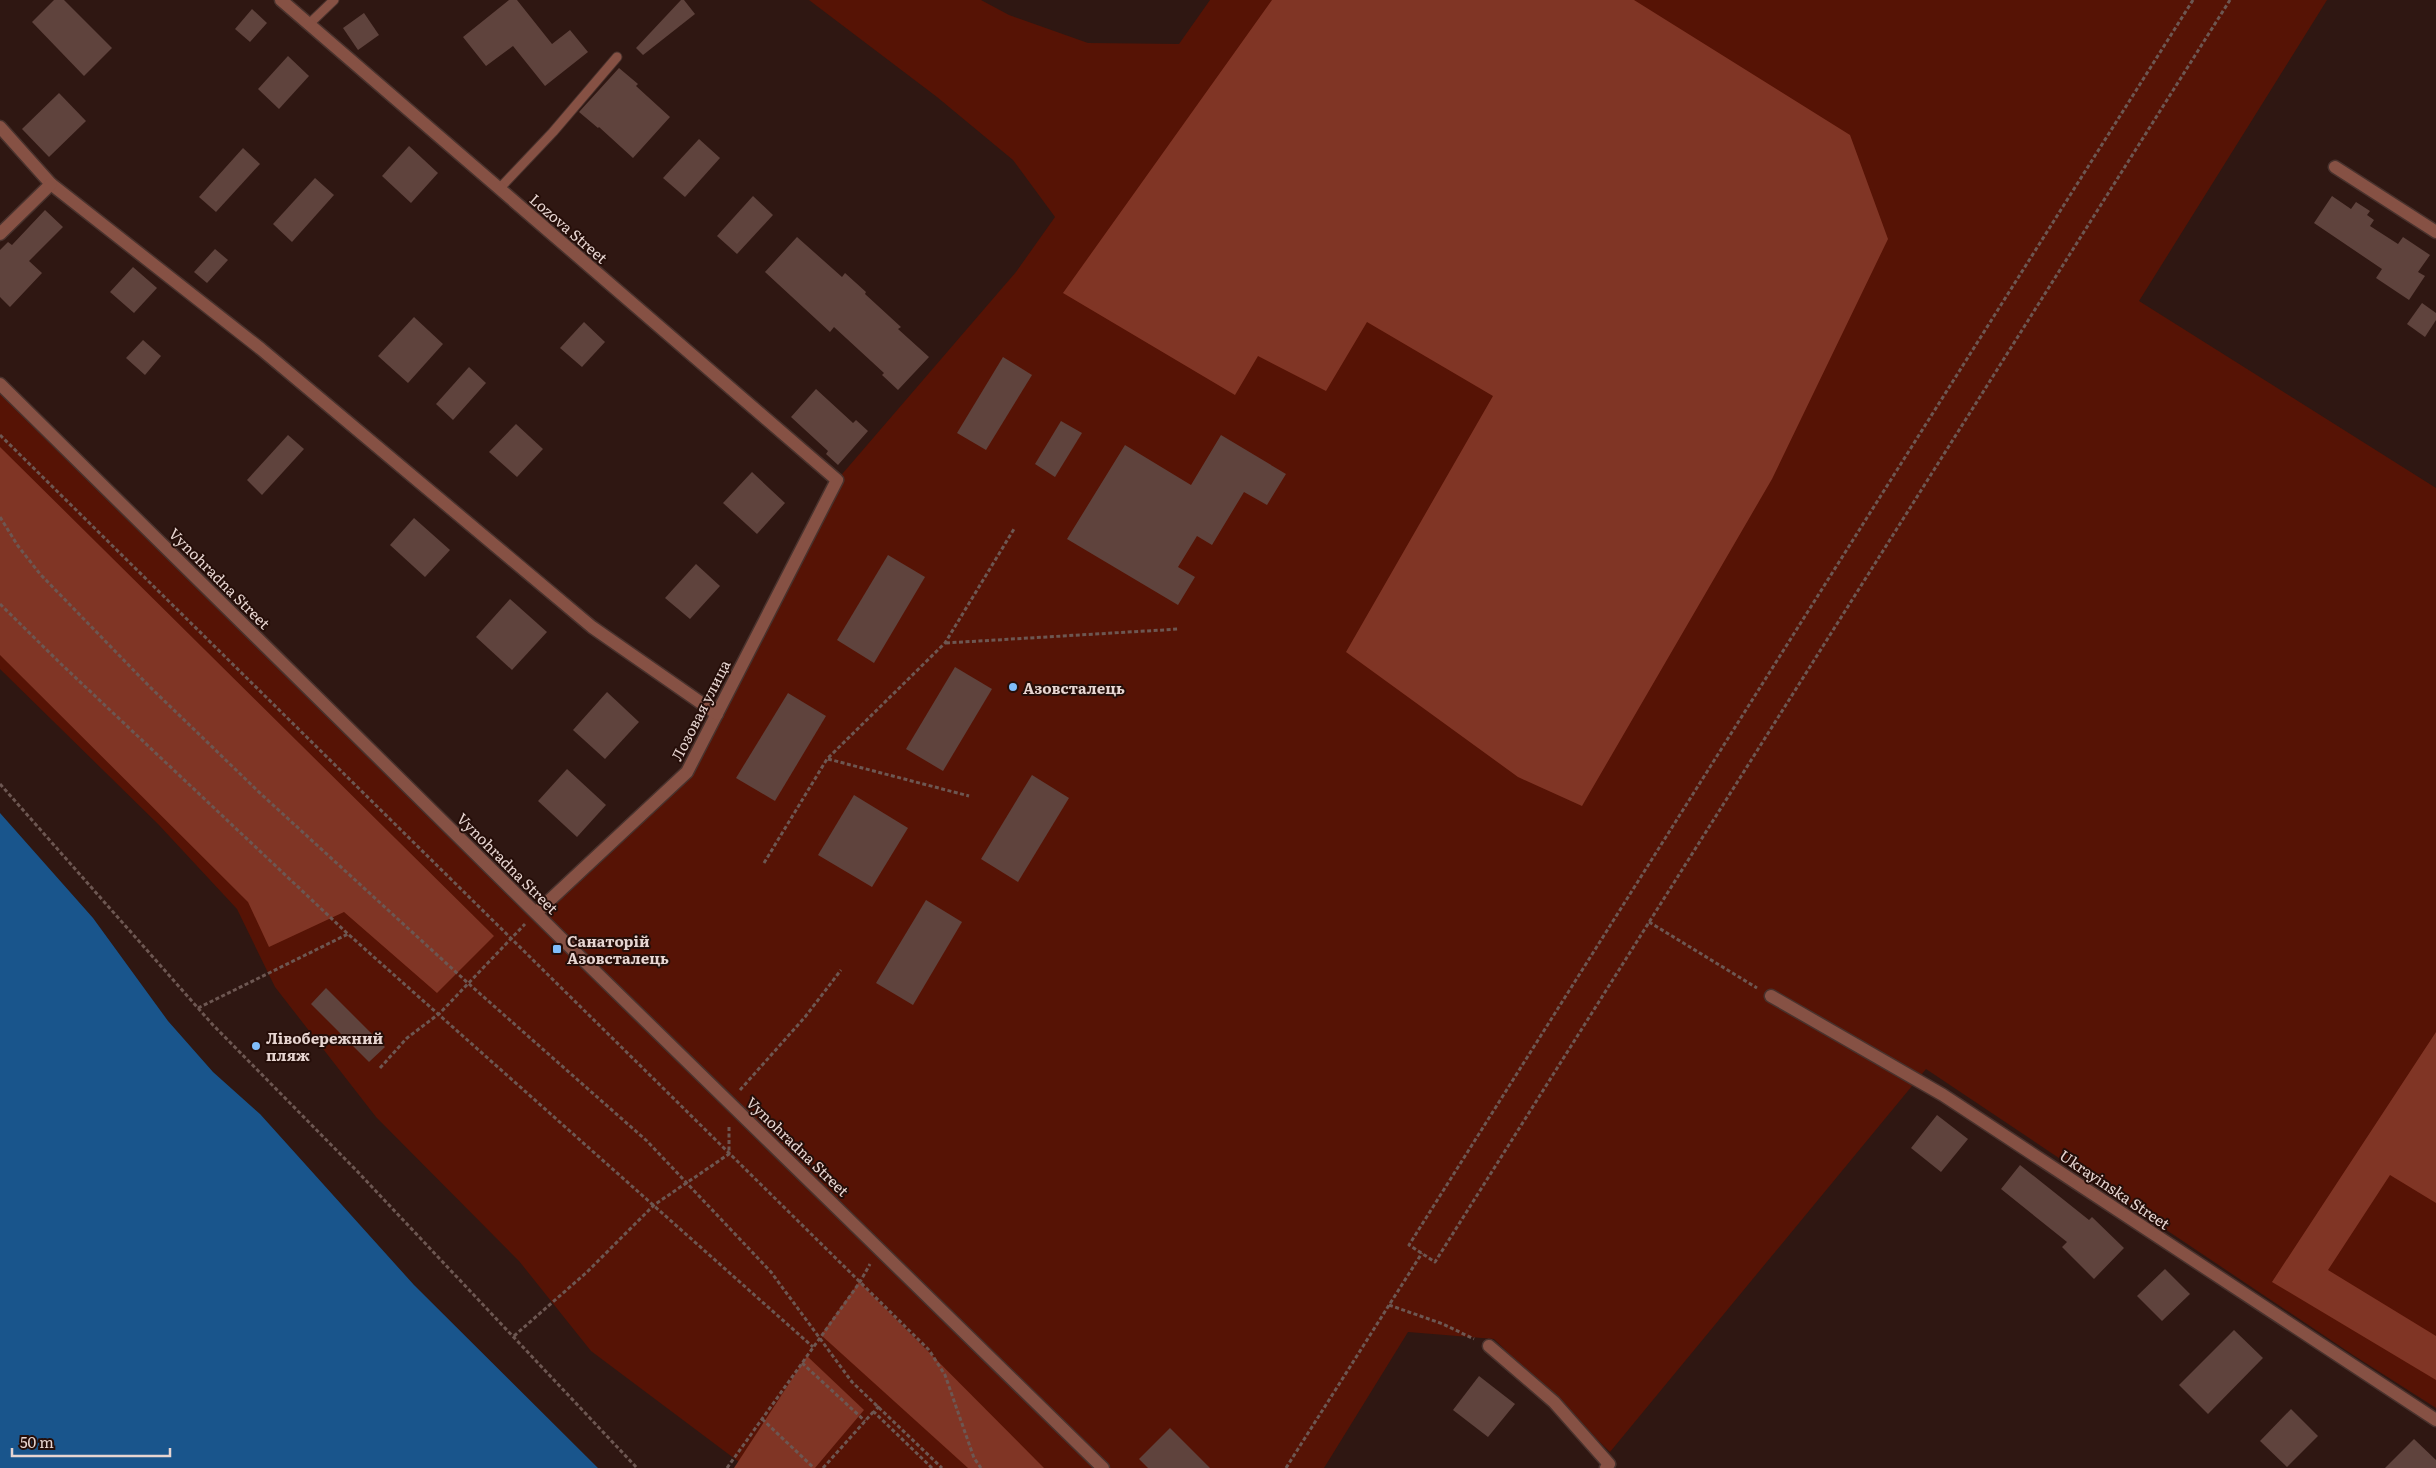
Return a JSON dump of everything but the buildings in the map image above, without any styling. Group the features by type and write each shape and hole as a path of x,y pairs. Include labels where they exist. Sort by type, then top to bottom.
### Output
{"street":[{"name":"Lozova Street","path":"281,0 837,480"},
{"path":"0,127 51,184 261,350 592,627 717,714"},
{"path":"2335,167 2436,232"},
{"path":"0,234 51,184"},
{"name":"Vynohradna Street","path":"0,384 536,913 1103,1468"},
{"name":"Лозовая улица","path":"536,913 687,772 837,480"},
{"name":"Ukrayinska Street","path":"1771,996 1943,1095 2436,1420"},
{"path":"1490,1346 1554,1402 1609,1464 1606,1468"}],"lane":[{"path":"308,25 334,0"},
{"path":"499,190 553,132 617,57"}],"path":[{"path":"2192,0 1408,1245 1422,1254 1436,1262 2230,0"},
{"path":"0,435 929,1350 939,1363 974,1458 981,1468"},
{"path":"0,517 18,546 40,574 127,664 260,794 469,984 603,1101 687,1182 770,1272 820,1338 838,1366 942,1468"},
{"path":"764,863 827,759 945,643 1014,529"},
{"path":"0,604 60,663 348,934 440,1013 813,1348"},
{"path":"945,643 1179,629"},
{"path":"827,759 969,796"},
{"path":"0,784 198,1008 356,1170 638,1468"},
{"path":"1649,922 1771,996"},
{"path":"198,1008 348,934"},
{"path":"380,1068 407,1038 440,1013 511,939"},
{"path":"729,1154 730,1101 805,1018 841,970"},
{"path":"514,1336 587,1272 654,1205 729,1154"},
{"path":"727,1468 860,1282 880,1248"},
{"path":"1286,1468 1422,1254"},
{"path":"1389,1305 1443,1324 1490,1346"},
{"path":"802,1363 866,1421"},
{"path":"823,1468 879,1406"},
{"path":"879,1406 874,1412 932,1468"},
{"path":"762,1419 814,1468"}],"shaded area":[{"path":"809,0 981,0 1009,15 1088,43 1179,44 1210,0 2327,0 2139,301 2436,488 2436,1408 2353,1355 1926,1069 1610,1452 1494,1339 1408,1332 1324,1468 747,1468 591,1351 519,1261 376,1117 275,987 237,909 158,824 0,669 0,384 536,913 687,772 837,480 1016,272 1055,217 1013,160 937,97"},
{"path":"1272,0 1634,0 1850,135 1888,239 1772,479 1582,806 1518,777 1346,652 1493,396 1367,322 1326,391 1258,356 1235,395 1063,293"},
{"path":"0,447 494,936 437,993 344,912 269,947 248,902 0,655"},
{"path":"2436,1032 2436,1203 2390,1175 2328,1270 2436,1336 2436,1380 2272,1282"},
{"path":"859,1282 1044,1468 968,1468 821,1335"},
{"path":"807,1356 864,1410 815,1468 734,1468"}],"water":[{"path":"0,813 93,918 168,1021 213,1072 260,1114 414,1285 598,1468 0,1468"}],"place":[{"name":"Азовсталець","path":"1013,687"},
{"name":"Санаторій Азовсталець","path":"557,949"},
{"name":"Лівобережний пляж","path":"256,1046"}]}
